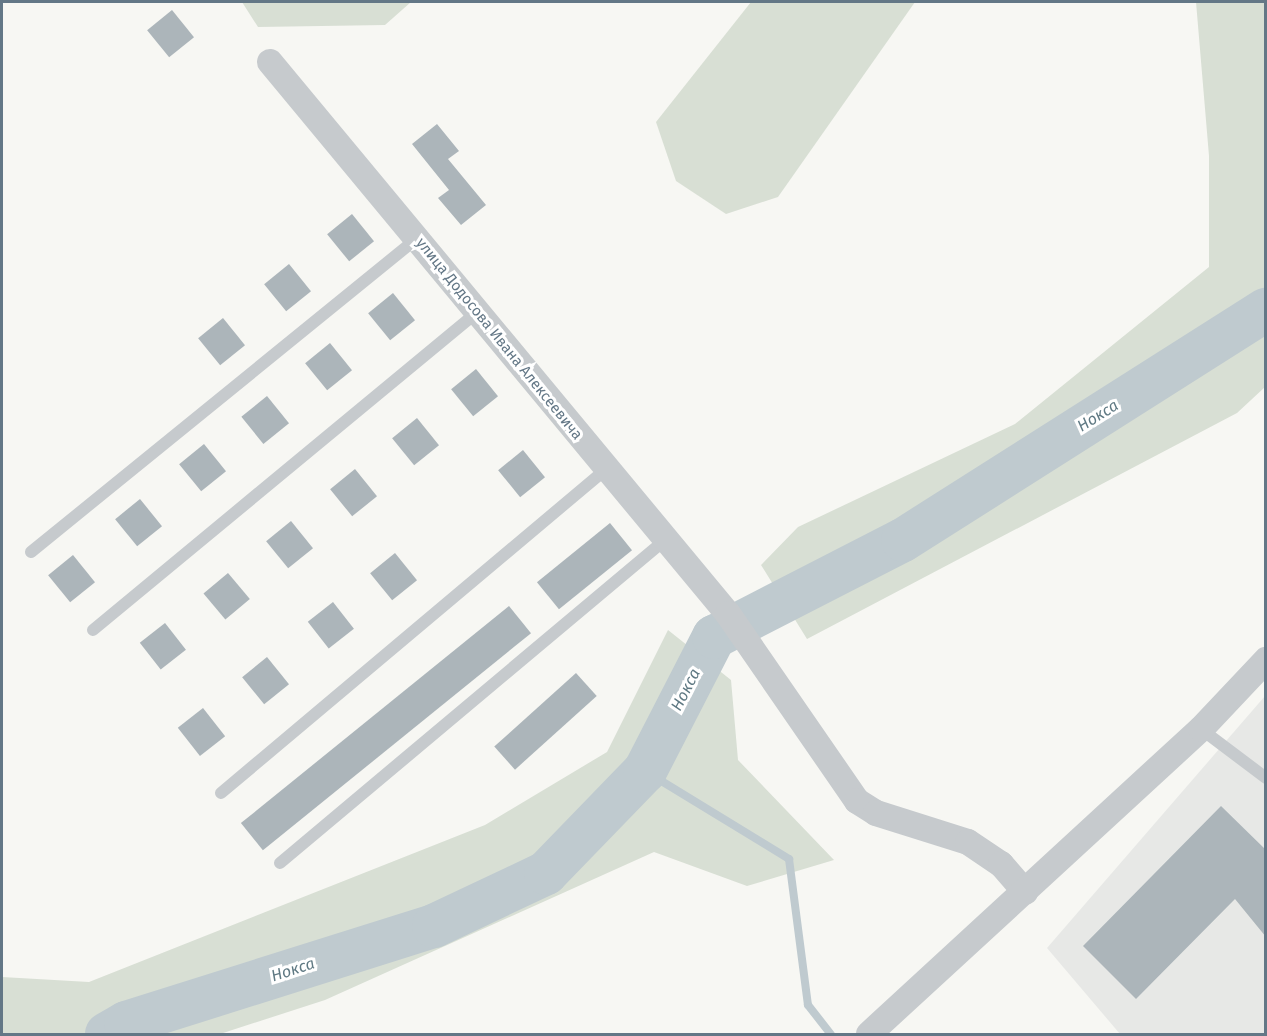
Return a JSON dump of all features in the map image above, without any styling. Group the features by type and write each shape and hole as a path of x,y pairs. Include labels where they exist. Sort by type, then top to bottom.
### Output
{"street":[{"name":"улица Додосова Ивана Алексеевича","path":"270,62 417,238 663,542 728,614 856,801 876,813 968,842 1001,864 1024,892"},
{"path":"869,1035 1201,729 1266,660"}],"lane":[{"path":"31,552 417,238"},
{"path":"93,630 477,312"},
{"path":"222,793 605,470"},
{"path":"280,862 663,542"},
{"path":"1201,729 1266,778"}],"shaded area":[{"path":"242,2 411,2 385,25 258,27"},
{"path":"751,2 915,2 778,197 726,214 676,181 656,122"},
{"path":"1196,2 1265,2 1265,387 1237,413 807,639 761,565 798,527 1015,424 1209,267 1209,156"},
{"path":"668,630 731,680 738,760 834,860 747,886 654,852 325,1000 220,1034 2,1034 2,977 89,982 485,825 607,752"},
{"path":"1265,696 1265,1034 1120,1034 1047,948"}],"building":[{"path":"172,10 194,37 169,57 147,30"},
{"path":"437,124 459,151 448,159 486,205 461,225 438,198 449,190 412,144"},
{"path":"352,214 374,241 349,261 327,234"},
{"path":"289,264 311,291 286,311 264,284"},
{"path":"393,293 415,320 390,340 368,313"},
{"path":"223,318 245,345 220,365 198,338"},
{"path":"330,343 352,370 327,390 305,363"},
{"path":"476,369 498,396 473,416 451,389"},
{"path":"267,396 289,423 263,444 241,417"},
{"path":"417,418 439,445 414,465 392,438"},
{"path":"204,444 226,471 201,491 179,464"},
{"path":"523,450 545,477 520,497 498,470"},
{"path":"355,469 377,496 352,516 330,489"},
{"path":"140,499 162,526 137,546 115,519"},
{"path":"291,521 313,548 288,568 266,541"},
{"path":"610,523 632,550 559,609 537,582"},
{"path":"395,553 417,580 392,600 370,573"},
{"path":"73,555 95,582 70,602 48,575"},
{"path":"228,573 250,599 225,620 203,594"},
{"path":"333,602 354,629 329,648 308,622"},
{"path":"509,606 531,633 263,850 241,823"},
{"path":"165,623 186,650 161,669 140,643"},
{"path":"267,657 289,684 264,704 242,677"},
{"path":"576,673 597,696 515,770 494,747"},
{"path":"203,708 225,736 200,756 178,728"},
{"path":"1221,806 1266,850 1266,937 1235,899 1136,999 1083,946"}],"waterway":[{"name":"Нокса","path":"107,1034 126,1023 434,926 546,873 645,771 714,637 903,540 1266,310"},
{"path":"645,771 789,859 808,1005 831,1034"}]}
